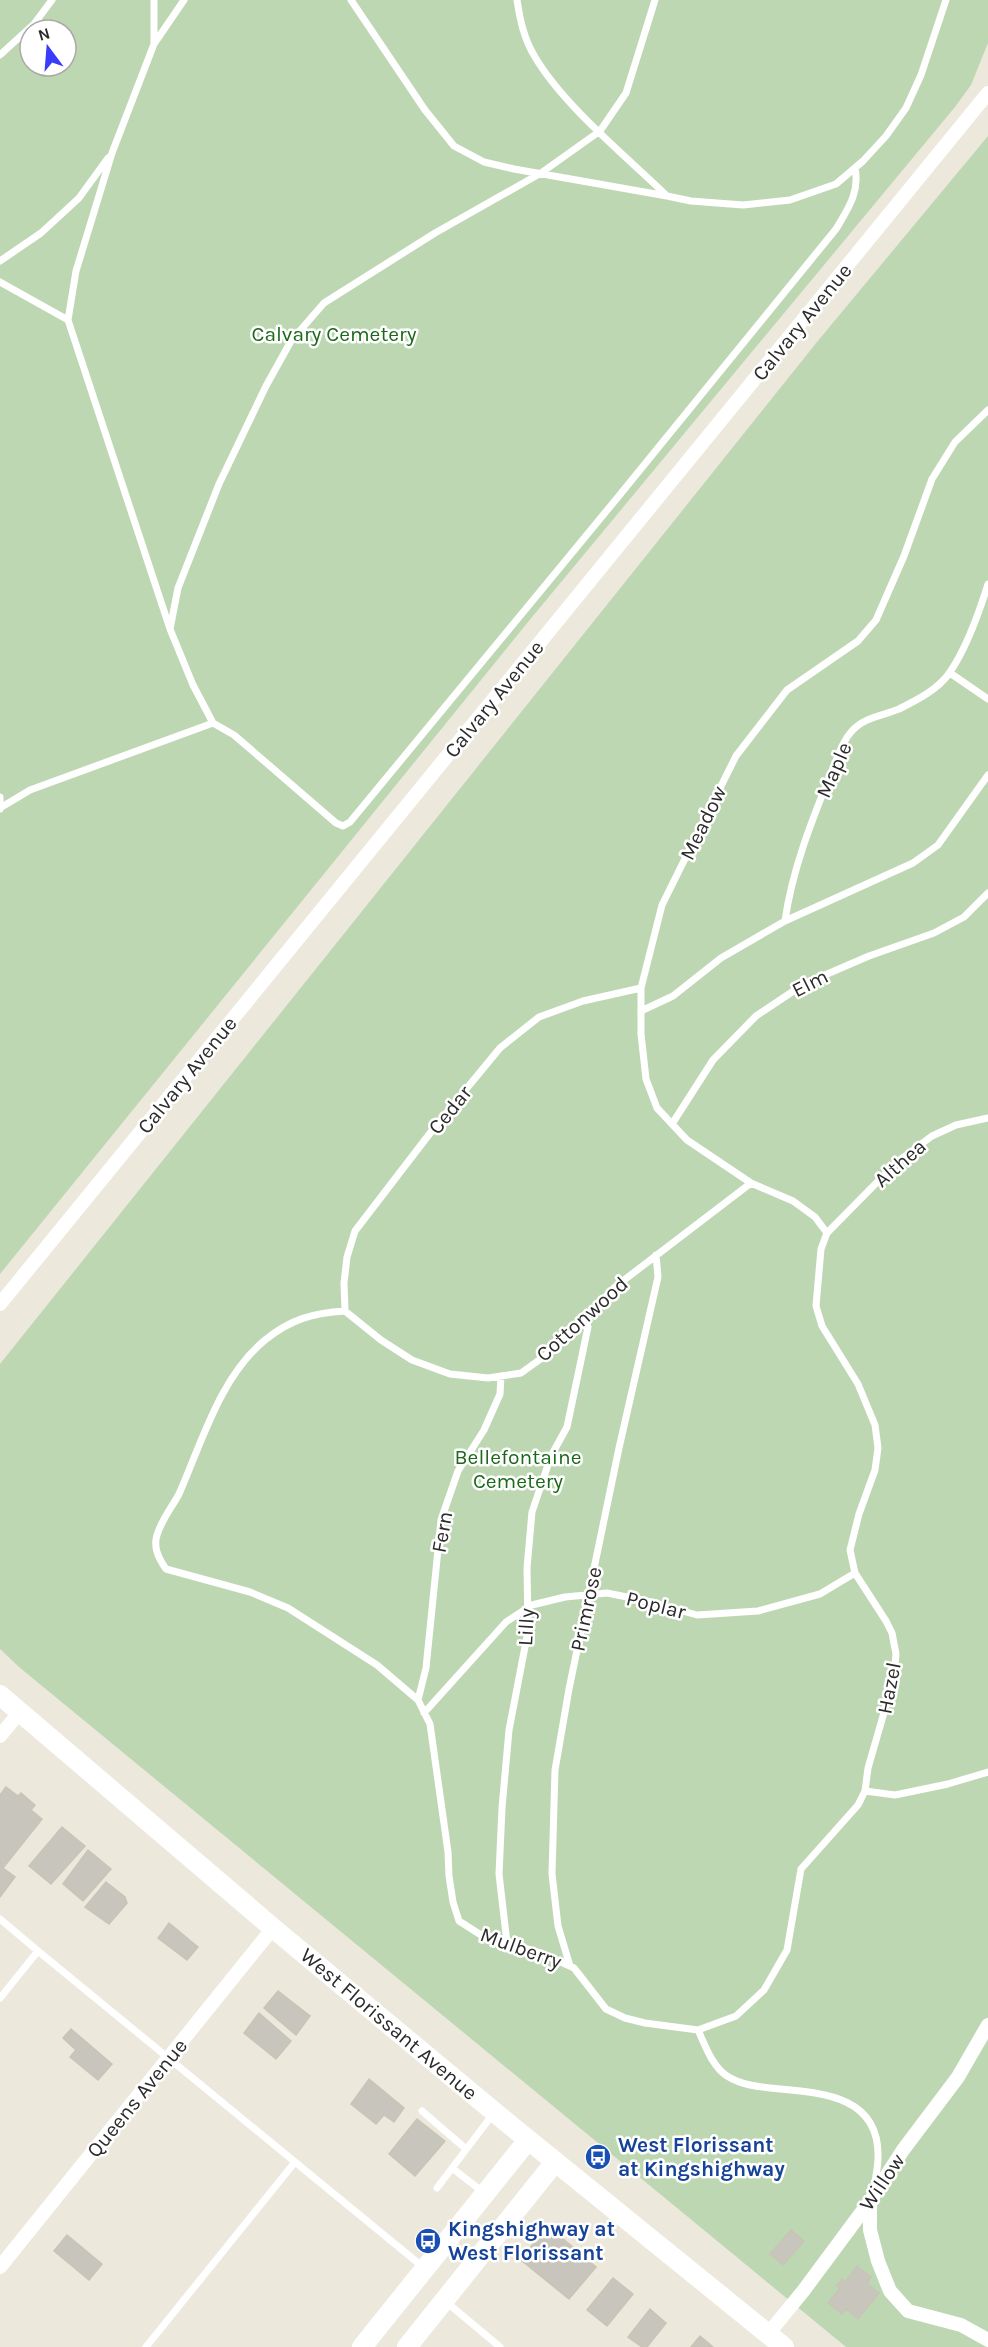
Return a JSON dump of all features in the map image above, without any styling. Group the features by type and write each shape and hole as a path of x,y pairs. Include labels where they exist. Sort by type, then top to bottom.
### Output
{"main road":[{"name":"West Florissant Avenue","path":"0,1695 273,1928 494,2112 784,2347"},
{"path":"362,2347 528,2140"},
{"path":"407,2347 555,2162"}],"street":[{"name":"Calvary Avenue","path":"0,1304 988,93"},
{"path":"0,1736 19,1713"},
{"name":"Queens Avenue","path":"0,2267 273,1928"},
{"name":"Willow","path":"768,2334 804,2290 958,2077 988,2025"},
{"path":"872,2196 870,2230 878,2261 890,2291 908,2311 961,2325 988,2340"}],"lane":[{"path":"0,55 34,24 52,0"},
{"path":"154,0 154,44"},
{"path":"184,0 154,44 112,153 76,271 68,320 170,628 189,677 213,723 234,735 336,823 343,826 350,822 589,533 836,229 858,186 855,168"},
{"path":"351,0 425,110 454,146 484,162 692,201 743,205 790,200 836,184 855,168 886,136 906,108 921,75 946,0"},
{"path":"517,0 522,27 534,56 556,86 667,196"},
{"path":"170,628 178,588 219,484 266,386 291,341 324,303 435,233 541,173 600,131 626,93 655,0"},
{"path":"0,261 41,233 79,198 112,153"},
{"path":"0,282 68,320"},
{"name":"Meadow","path":"827,1233 815,1217 793,1201 751,1183 687,1140 657,1108 646,1079 641,1034 641,988 662,905 736,756 787,690 858,641 876,620 904,556 932,479 956,442 988,410"},
{"name":"Maple","path":"785,921 789,896 818,806 851,732 872,716 897,710 927,694 950,673 977,618 988,584"},
{"path":"950,673 988,699"},
{"path":"0,808 30,790 213,723"},
{"path":"641,1011 673,996 721,958 785,921 913,863 938,845 988,775"},
{"path":"0,797 0,808"},
{"name":"Elm","path":"672,1124 713,1060 756,1016 804,984 869,956 934,933 964,916 988,893"},
{"name":"Cedar","path":"345,1311 344,1283 347,1257 355,1231 434,1128 501,1048 539,1017 583,1001 641,988"},
{"name":"Althea","path":"827,1233 897,1162 932,1136 956,1125 988,1118"},
{"name":"Cottonwood","path":"345,1311 381,1341 412,1360 450,1374 488,1378 521,1372 556,1348 615,1287 751,1183"},
{"name":"Hazel","path":"698,2030 736,2016 764,1990 787,1950 801,1869 858,1805 865,1791 868,1768 894,1678 896,1654 890,1627 855,1573 850,1550 859,1514 875,1470 878,1448 875,1425 858,1384 832,1346 822,1326 816,1306 821,1249 827,1233"},
{"name":"Primrose","path":"570,1966 558,1926 552,1874 555,1770 569,1689 619,1448 658,1277 656,1255"},
{"name":"Mulberry","path":"345,1311 316,1313 288,1324 264,1341 227,1385 176,1499 157,1535 156,1549 159,1559 166,1569 250,1592 288,1608 377,1665 418,1700 430,1724 449,1876 459,1921 481,1935 541,1953 574,1968 606,2009 625,2018 698,2030"},
{"name":"Lilly","path":"507,1943 499,1874 502,1808 509,1730 528,1631 526,1568 532,1512 551,1456 567,1427 588,1327 585,1318"},
{"name":"Fern","path":"418,1700 426,1668 441,1520 458,1471 484,1430 500,1394 501,1376"},
{"name":"Poplar","path":"424,1713 506,1622 528,1608 565,1596 607,1593 697,1615 758,1611 820,1594 855,1573"},
{"path":"865,1791 895,1795 948,1784 988,1772"},
{"path":"0,1919 425,2269"},
{"path":"0,1998 38,1951"},
{"path":"698,2030 708,2053 725,2074 743,2084 824,2093 858,2108 871,2120 878,2156 872,2196"},
{"path":"422,2111 466,2149"},
{"path":"437,2188 494,2112"},
{"path":"146,2347 295,2162"},
{"path":"452,2168 486,2194"},
{"path":"444,2300 500,2347"}],"green space":[{"name":"Calvary Cemetery","path":"0,0 988,0 988,43 971,85 955,107 528,622 0,1274"},
{"name":"Bellefontaine Cemetery","path":"988,136 988,2347 846,2347 0,1649 0,1364 817,342"}],"building":[{"path":"6,1787 18,1796 21,1793 35,1805 31,1810 42,1819 3,1868 15,1877 0,1897 0,1795"},
{"path":"62,1827 85,1846 51,1884 29,1866"},
{"path":"88,1850 111,1869 83,1901 63,1884"},
{"path":"106,1882 125,1897 127,1903 109,1924 85,1907"},
{"path":"169,1923 198,1947 187,1960 158,1938"},
{"path":"278,1991 310,2016 296,2035 264,2008"},
{"path":"259,2013 291,2041 276,2059 244,2033"},
{"path":"71,2029 112,2064 98,2080 70,2057 76,2050 63,2038"},
{"path":"369,2079 404,2108 394,2122 384,2115 376,2124 351,2104"},
{"path":"417,2119 445,2141 415,2176 389,2154"},
{"path":"547,2225 596,2267 569,2299 521,2260"},
{"path":"791,2230 804,2241 783,2265 770,2254"},
{"path":"67,2235 102,2264 89,2280 54,2251"},
{"path":"857,2266 871,2277 867,2283 879,2293 858,2319 846,2309 842,2314 828,2303 840,2288 836,2286 842,2279 845,2282"},
{"path":"613,2278 633,2294 607,2326 587,2310"},
{"path":"650,2309 666,2323 647,2347 642,2347 628,2337"},
{"path":"700,2336 713,2347 691,2347"}],"place":[{"name":"West Florissant at Kingshighway","path":"598,2157"},
{"name":"Kingshighway at West Florissant","path":"428,2241"}]}
